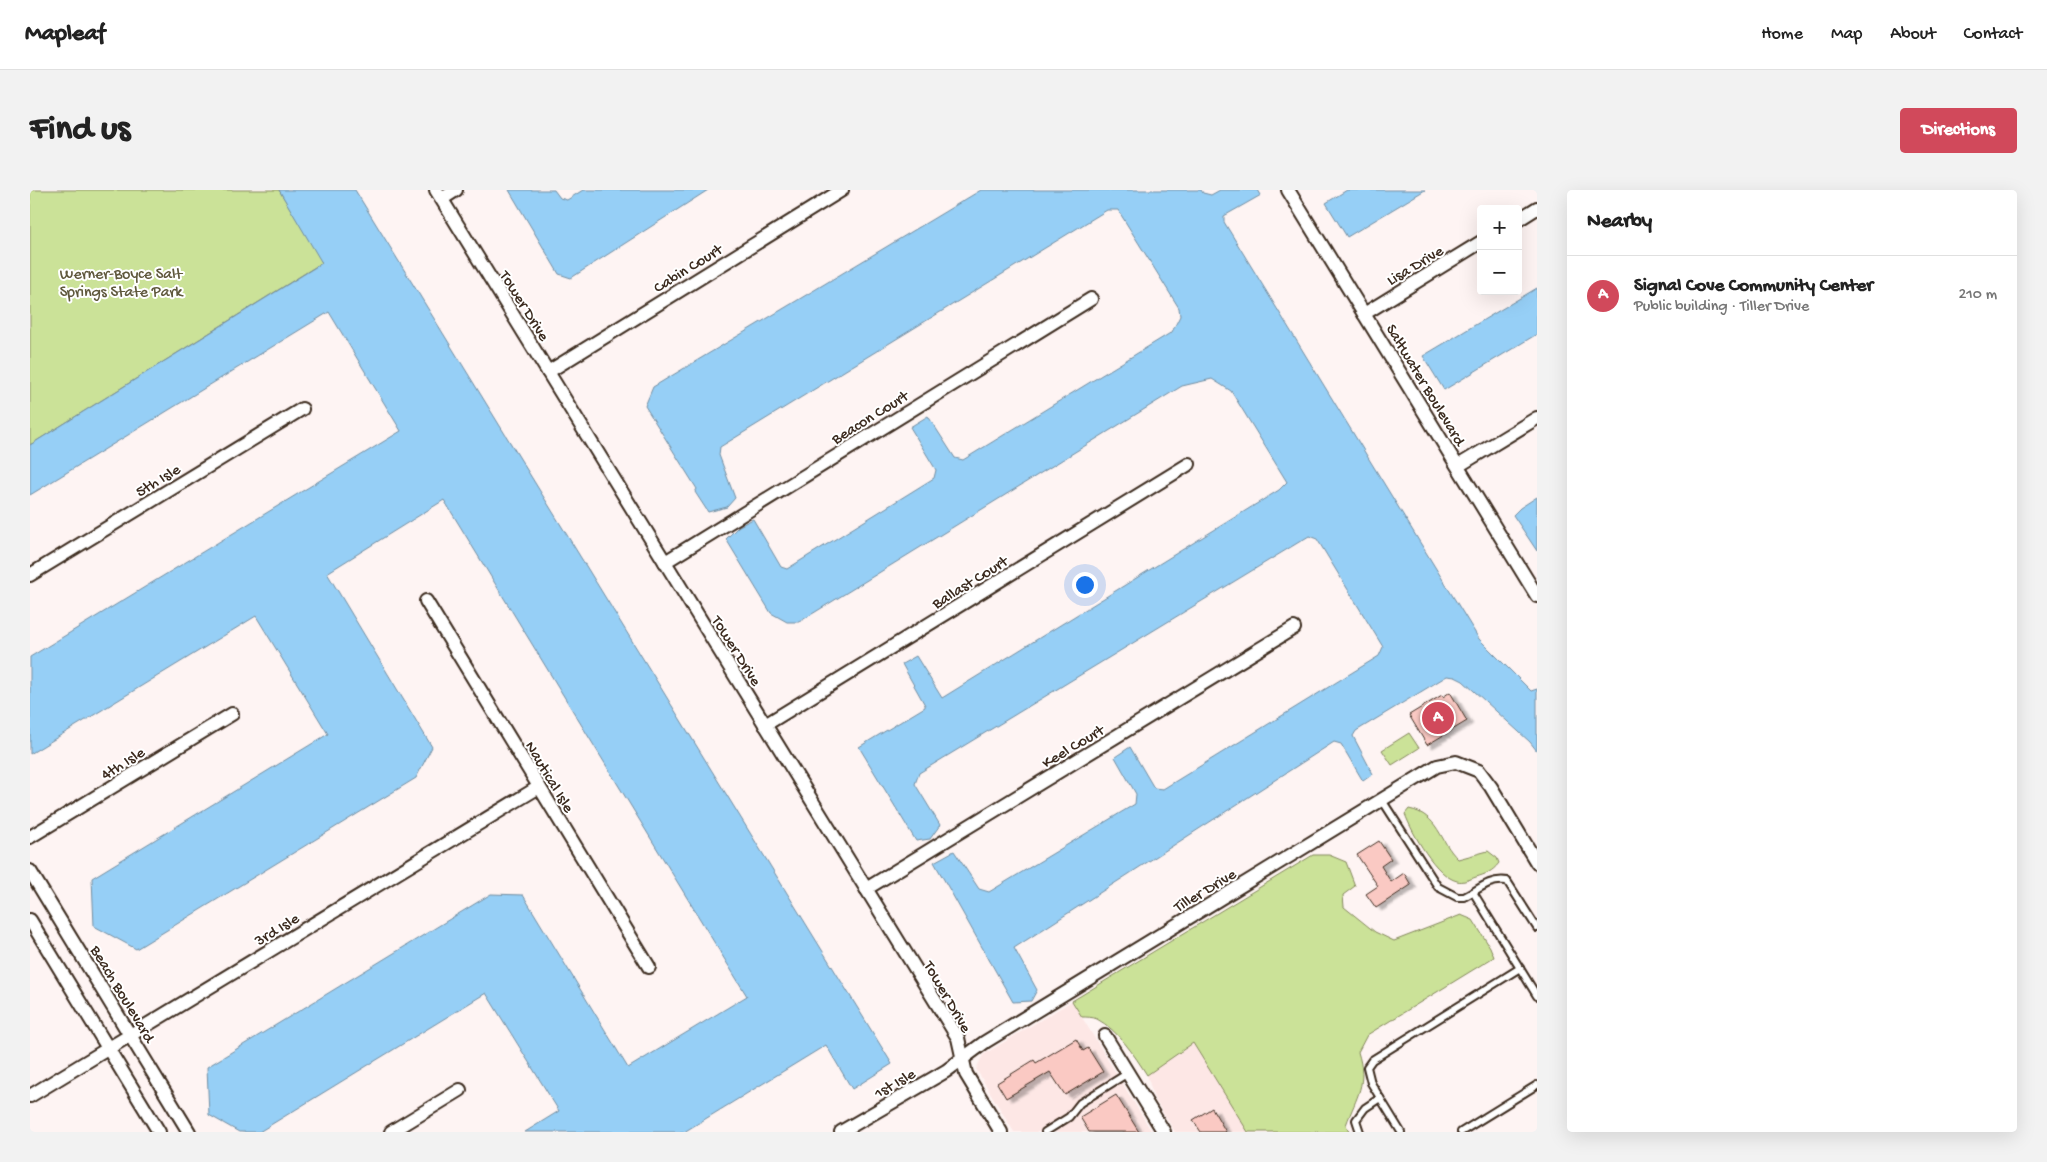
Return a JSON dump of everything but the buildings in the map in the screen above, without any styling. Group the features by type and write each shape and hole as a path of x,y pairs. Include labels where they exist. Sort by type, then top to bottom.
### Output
{"street":[{"path":"439,194 456,190"},
{"name":"Cabin Court","path":"548,372 842,190"},
{"name":"Saltwater Boulevard","path":"1288,190 1537,596"},
{"name":"Tower Drive","path":"439,194 958,1038 966,1074 1001,1132"},
{"path":"1522,217 1537,208"},
{"name":"Lisa Drive","path":"1364,314 1477,244"},
{"name":"Beacon Court","path":"665,562 1091,298"},
{"name":"5th Isle","path":"30,576 302,409"},
{"path":"1458,466 1537,418"},
{"name":"Ballast Court","path":"765,725 1189,464"},
{"name":"Nautical Isle","path":"426,601 649,967"},
{"name":"Keel Court","path":"866,890 1294,628"},
{"name":"4th Isle","path":"30,837 232,714"},
{"name":"Tiller Drive","path":"962,1059 985,1042 1437,766 1456,762 1479,771 1491,787 1537,863"},
{"name":"3rd Isle","path":"30,1096 539,787"},
{"name":"Beach Boulevard","path":"30,871 189,1132"},
{"path":"30,920 159,1132"},
{"path":"1105,1036 1164,1132"},
{"name":"1st Isle","path":"841,1132 946,1071 962,1059"},
{"path":"391,1132 460,1090"}],"lane":[{"path":"1382,800 1438,887 1457,897 1464,897 1488,883 1497,880 1507,881 1537,928"},
{"path":"1473,892 1537,996"},
{"path":"1401,1132 1368,1074 1368,1067 1372,1060 1520,968"},
{"path":"1045,1132 1069,1117 1080,1103 1128,1074"},
{"path":"1461,1132 1537,1085"},
{"path":"1360,1132 1356,1120 1360,1113 1380,1098"}],"shaded area":[{"path":"1072,1001 1152,1132 1014,1132 976,1069 983,1055"},
{"path":"1193,1043 1248,1132 1175,1132 1154,1098 1147,1075"}],"green space":[{"name":"Werner-Boyce Salt Springs State Park","path":"30,190 279,190 323,262 30,445"},
{"path":"1409,733 1419,748 1392,765 1382,750"},
{"path":"1409,809 1419,812 1433,823 1458,859 1488,851 1497,858 1499,863 1489,872 1466,880 1457,881 1449,877 1433,863 1413,832 1405,814"},
{"path":"1313,855 1329,855 1346,862 1355,886 1343,895 1344,907 1375,932 1394,941 1461,915 1473,920 1494,957 1367,1035 1358,1052 1362,1073 1360,1089 1346,1125 1349,1132 1248,1132 1193,1043 1147,1075 1112,1030 1097,1019 1082,1017 1072,1001"}],"water":[{"path":"279,190 355,190 892,1064 852,1089 826,1045 684,1132 525,1132 559,1111 486,993 259,1132 239,1132 209,1115 207,1067 491,894 523,895 628,1068 747,996 444,500 327,573 432,747 416,778 136,949 94,926 92,878 328,734 256,616 30,754 30,657 401,431 329,312 30,495 30,445 322,263"},
{"path":"509,190 554,190 560,198 567,200 583,190 708,190 571,278 559,274"},
{"path":"981,190 1201,190 1203,193 1211,195 1220,190 1258,190 1261,195 1224,216 1224,222 1479,639 1531,691 1537,689 1537,751 1530,742 1463,681 1447,676 1356,731 1353,736 1373,774 1363,781 1341,744 1334,742 1014,948 1037,990 1031,1001 1013,1002 934,862 954,851 979,889 989,892 1135,804 1136,794 1115,757 1130,747 1154,788 1163,789 1379,656 1383,647 1317,539 1309,536 919,773 915,784 940,825 930,839 916,841 859,747 925,707 902,664 916,656 942,698 1279,490 1287,482 1231,391 1212,379 1182,386 799,622 787,622 771,613 726,539 739,526 753,519 781,567 787,569 934,478 936,470 910,427 928,416 955,458 963,460 1172,332 1180,316 1179,308 1118,210 1107,210 720,447 719,455 735,498 727,507 708,512 695,492 697,489 645,406 653,387"},
{"path":"1347,190 1425,190 1347,237 1326,203"},
{"path":"1537,288 1537,334 1444,390 1423,356"},
{"path":"1537,497 1537,551 1513,515"}],"place":[{"name":"Signal Cove Community Center","path":"1438,718"}]}
